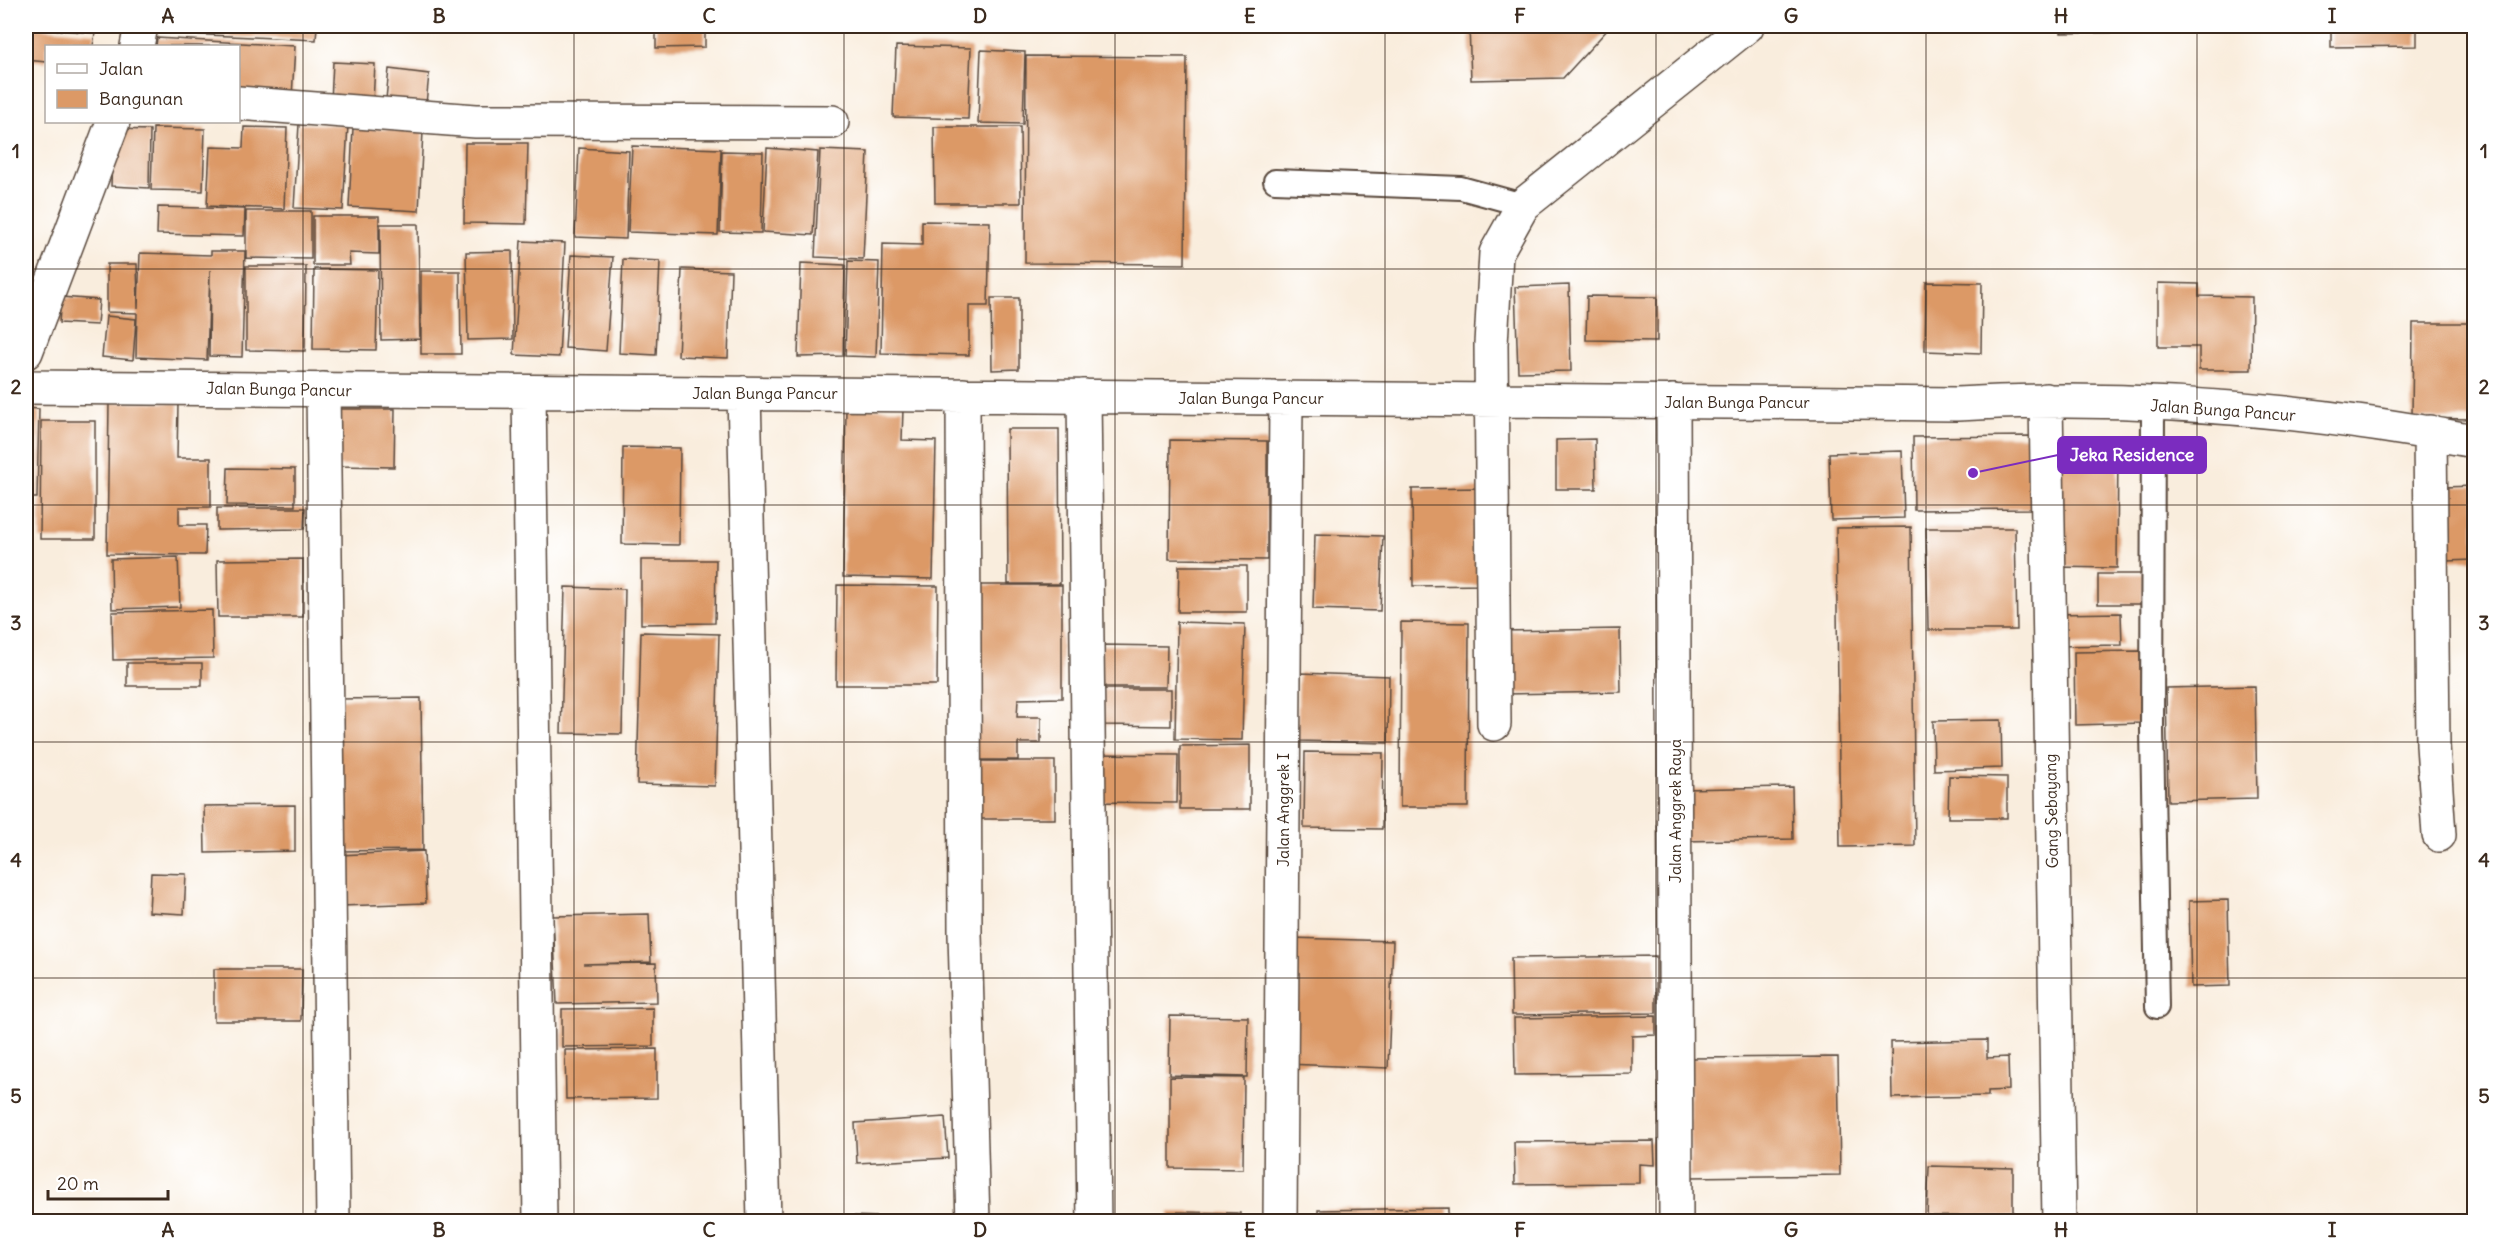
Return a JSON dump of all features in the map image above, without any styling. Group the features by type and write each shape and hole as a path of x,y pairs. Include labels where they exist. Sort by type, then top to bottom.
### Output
{"street":[{"path":"137,45 141,26"},
{"path":"1494,724 1491,344 1496,253 1523,205 1747,26"},
{"path":"240,103 476,121 832,122"},
{"path":"26,352 113,123"},
{"name":"Jalan Bunga Pancur","path":"26,387 1957,404 2046,400 2267,410 2430,432 2475,441"},
{"path":"322,389 333,1221"},
{"path":"529,392 540,1221"},
{"path":"744,393 764,1221"},
{"path":"963,395 965,934 973,1221"},
{"path":"1084,396 1094,1221"},
{"name":"Jalan Anggrek I","path":"1280,1221 1286,398"},
{"name":"Gang Sebayang","path":"2046,400 2059,1221"},
{"name":"Jalan Anggrek Raya","path":"1673,401 1676,1221"},
{"path":"2430,432 2433,745 2439,836"}],"lane":[{"path":"1275,180 1461,189 1523,205"},
{"path":"2153,405 2152,776 2157,1007"}],"building":[{"path":"186,26 317,26 316,40 186,34"},
{"path":"656,26 705,26 705,47 656,48"},
{"path":"923,26 980,26 980,29"},
{"path":"1469,26 1610,27 1563,78 1471,80"},
{"path":"1917,26 2059,26 2059,28 1917,29"},
{"path":"2061,26 2157,26 2157,32 2061,33"},
{"path":"2331,26 2417,26 2417,46 2331,47"},
{"path":"26,27 95,33 93,45 45,45 45,62 26,60"},
{"path":"157,38 295,46 292,97 240,94 240,45 156,45"},
{"path":"896,46 971,48 968,119 893,117"},
{"path":"981,50 1025,52 1023,124 978,123"},
{"path":"1026,56 1187,57 1185,264 1025,263"},
{"path":"333,62 375,64 373,103 331,101"},
{"path":"389,69 429,74 425,114 385,109"},
{"path":"299,124 348,125 343,210 294,208"},
{"path":"244,127 287,128 284,209 207,206 210,147 243,148"},
{"path":"934,127 1020,127 1021,203 935,203"},
{"path":"153,128 205,129 203,191 151,190"},
{"path":"353,128 423,131 419,211 349,207"},
{"path":"113,129 150,130 149,188 111,186"},
{"path":"465,143 528,143 526,224 464,223"},
{"path":"632,146 721,149 718,235 628,232"},
{"path":"579,148 629,151 626,239 575,237"},
{"path":"767,148 818,152 813,235 763,232"},
{"path":"820,150 868,152 863,259 815,257"},
{"path":"722,151 763,152 761,233 720,232"},
{"path":"158,207 245,209 244,236 157,234"},
{"path":"246,211 311,211 311,259 246,258"},
{"path":"313,216 379,216 379,254 349,253 350,265 313,265"},
{"path":"922,221 990,222 988,306 969,306 969,355 881,353 883,244 922,245"},
{"path":"380,224 418,224 420,339 381,340"},
{"path":"521,241 565,243 559,357 514,355"},
{"path":"211,251 245,251 242,357 209,356 210,270 207,360 136,357 137,313 107,312 107,264 137,264 138,308 140,253 211,255"},
{"path":"512,251 513,339 468,340 466,252"},
{"path":"571,255 613,257 606,351 565,348"},
{"path":"623,259 660,261 656,355 619,353"},
{"path":"848,261 879,262 876,357 845,356"},
{"path":"801,263 845,265 843,356 798,357"},
{"path":"246,266 306,266 305,351 246,350"},
{"path":"314,269 378,270 376,350 313,349"},
{"path":"682,269 731,271 728,358 678,356"},
{"path":"421,271 460,271 461,354 421,354"},
{"path":"1926,282 1982,283 1981,353 1925,351"},
{"path":"2158,283 2199,284 2199,296 2252,297 2251,370 2199,370 2199,347 2158,347"},
{"path":"1569,285 1571,371 1518,372 1515,287"},
{"path":"1587,296 1657,297 1657,341 1586,340"},
{"path":"61,297 99,300 97,325 59,323"},
{"path":"991,298 1019,298 1019,369 992,370"},
{"path":"106,316 136,319 133,360 102,357"},
{"path":"2413,323 2474,323 2474,419 2412,418"},
{"path":"109,402 178,403 177,458 211,458 211,507 179,507 179,525 206,525 205,555 107,554"},
{"path":"26,408 39,409 37,498 26,498"},
{"path":"846,408 903,409 902,440 936,441 933,579 843,577"},
{"path":"339,409 395,409 394,467 338,466"},
{"path":"41,421 95,421 95,539 40,539"},
{"path":"1007,429 1059,429 1060,584 1008,584"},
{"path":"2032,436 2032,509 1914,510 1913,437"},
{"path":"1595,439 1596,489 1556,489 1556,440"},
{"path":"1170,440 1267,441 1267,560 1169,559"},
{"path":"623,447 680,448 679,545 622,544"},
{"path":"2118,449 2117,568 2053,567 2054,451"},
{"path":"1902,451 1904,518 1831,520 1829,453"},
{"path":"228,468 295,469 295,506 227,505"},
{"path":"2474,486 2474,560 2446,561 2443,487"},
{"path":"1482,488 1484,585 1413,586 1412,489"},
{"path":"217,508 305,508 304,529 217,530"},
{"path":"1911,527 1915,846 1840,847 1836,528"},
{"path":"1926,528 2015,528 2017,630 1928,630"},
{"path":"1315,534 1383,536 1380,611 1313,609"},
{"path":"178,557 180,607 112,609 111,559"},
{"path":"303,559 303,617 218,617 217,560"},
{"path":"641,560 716,560 715,623 641,624"},
{"path":"1179,566 1247,566 1247,612 1178,612"},
{"path":"2098,574 2143,574 2143,604 2098,604"},
{"path":"837,585 938,586 937,685 836,685"},
{"path":"968,585 1062,585 1062,698 1018,699 1017,717 1041,717 1041,743 1018,743 1018,760 968,760"},
{"path":"565,587 625,589 622,734 561,733"},
{"path":"212,610 213,658 113,660 112,612"},
{"path":"2121,613 2122,645 2054,646 2054,614"},
{"path":"1177,622 1245,624 1242,740 1175,739"},
{"path":"1401,622 1469,623 1468,807 1400,807"},
{"path":"1620,629 1621,692 1503,694 1502,631"},
{"path":"641,632 719,634 715,786 637,784"},
{"path":"1101,645 1167,646 1166,687 1100,687"},
{"path":"2140,651 2142,723 2075,725 2074,652"},
{"path":"127,663 202,663 202,686 127,686"},
{"path":"1299,673 1389,676 1388,743 1297,741"},
{"path":"2255,686 2257,799 2168,801 2166,688"},
{"path":"1103,689 1171,689 1171,726 1103,725"},
{"path":"421,698 423,850 339,851 337,699"},
{"path":"2001,720 2002,768 1934,770 1933,721"},
{"path":"1250,745 1250,809 1180,809 1180,746"},
{"path":"1305,752 1383,753 1382,829 1304,828"},
{"path":"1090,754 1178,755 1177,803 1090,802"},
{"path":"978,761 1055,761 1055,819 978,819"},
{"path":"1949,776 2007,777 2007,818 1948,818"},
{"path":"1792,787 1793,839 1683,841 1682,789"},
{"path":"295,805 295,851 205,853 204,806"},
{"path":"424,851 426,903 341,906 339,855"},
{"path":"151,873 186,874 184,914 149,912"},
{"path":"2228,900 2230,986 2191,987 2189,901"},
{"path":"649,914 651,962 583,964 656,963 657,1002 557,1004 553,916"},
{"path":"1291,938 1393,941 1388,1068 1286,1064"},
{"path":"1656,956 1656,1013 1512,1015 1511,958"},
{"path":"214,969 302,969 301,1021 214,1021"},
{"path":"653,1008 653,1046 562,1047 562,1009"},
{"path":"1170,1016 1248,1017 1247,1077 1169,1075"},
{"path":"1656,1016 1656,1035 1632,1036 1632,1074 1515,1075 1514,1018"},
{"path":"1987,1040 1987,1058 2008,1057 2009,1090 1988,1091 1988,1096 1892,1098 1891,1042"},
{"path":"657,1049 657,1098 566,1099 565,1050"},
{"path":"1838,1057 1840,1175 1690,1177 1689,1058"},
{"path":"1170,1077 1244,1078 1243,1169 1170,1168"},
{"path":"945,1117 948,1158 857,1163 855,1123"},
{"path":"1654,1141 1655,1165 1639,1164 1639,1183 1515,1184 1514,1142"},
{"path":"1929,1166 2013,1168 2013,1217 1927,1216"},
{"path":"1448,1208 1448,1221 1318,1221 1318,1210"},
{"path":"1169,1212 1240,1213 1240,1221 1169,1221"},
{"path":"850,1216 944,1219 944,1221 849,1221"}],"place":[{"name":"Jeka Residence","path":"1973,473"}]}
